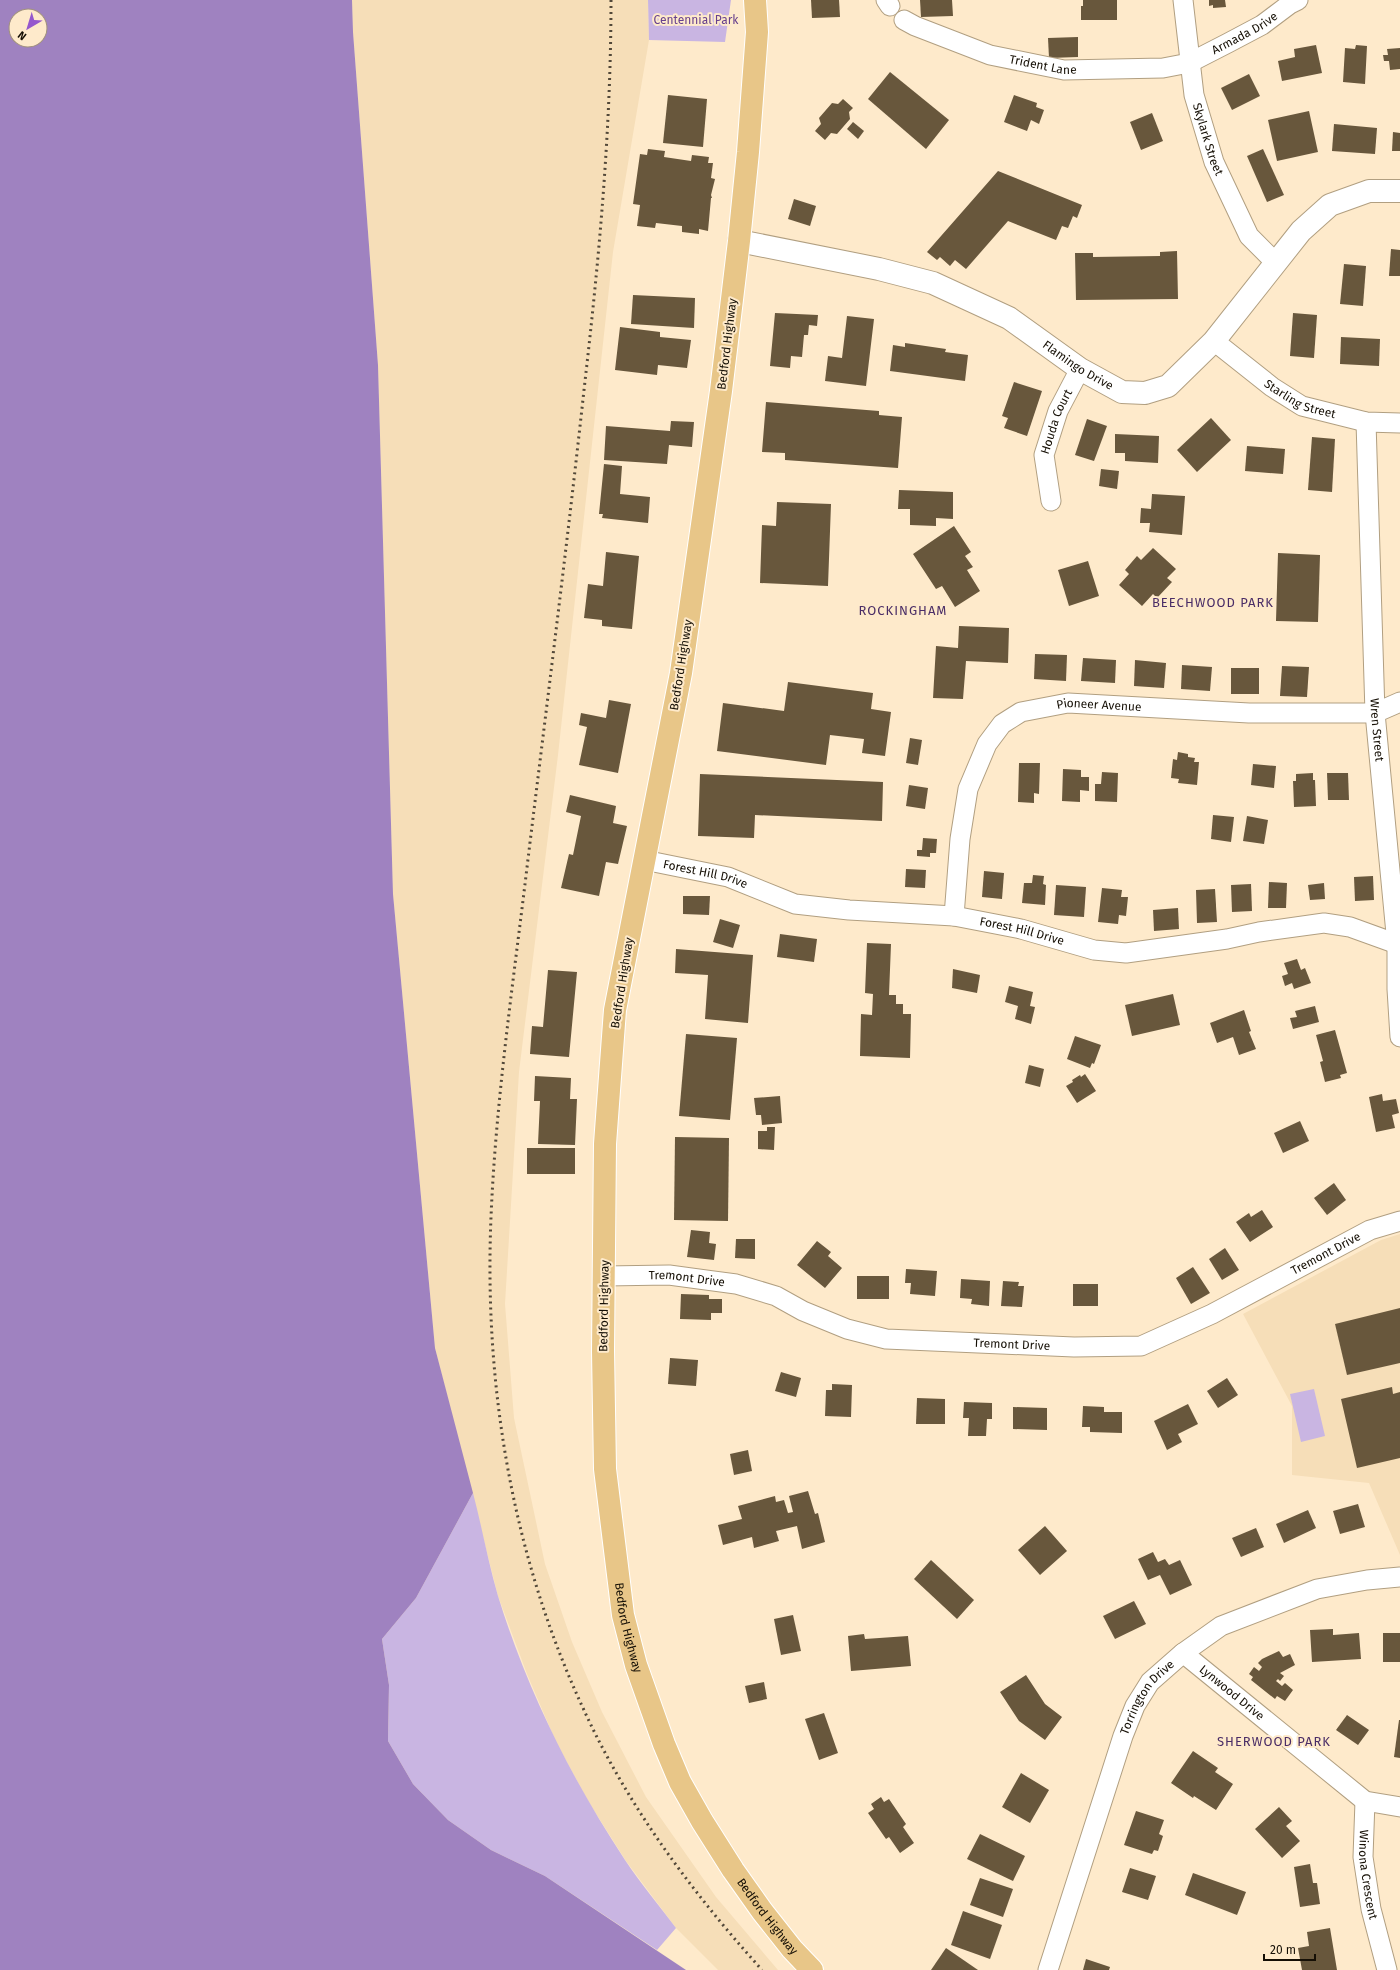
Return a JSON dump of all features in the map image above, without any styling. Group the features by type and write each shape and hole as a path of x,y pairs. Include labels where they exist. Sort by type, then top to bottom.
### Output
{"main road":[{"name":"Bedford Highway","path":"755,0 757,32 739,241 721,391 682,673 615,1010 605,1144 605,1276 603,1351 605,1469 623,1614 636,1665 664,1744 680,1782 702,1821 762,1911 792,1949 812,1970"}],"street":[{"name":"Skylark Street","path":"1183,0 1189,63 1194,95 1214,162 1249,236 1275,262"},
{"name":"Armada Drive","path":"1189,63 1262,25 1293,1"},
{"name":"Trident Lane","path":"904,20 915,26 990,55 1064,70 1163,68 1189,63"},
{"name":"Flamingo Drive","path":"739,241 879,269 933,283 1009,318 1080,369 1122,392 1145,393 1168,386 1214,341 1301,231 1330,205 1369,191 1400,191"},
{"name":"Starling Street","path":"1214,341 1272,387 1302,406 1366,422 1400,423"},
{"name":"Houda Court","path":"1051,502 1044,455 1058,411 1080,369"},
{"name":"Wren Street","path":"1366,422 1375,713 1399,945 1397,990 1400,1037"},
{"name":"Pioneer Avenue","path":"954,916 960,839 968,789 987,744 1002,724 1021,712 1068,703 1249,713 1375,713 1400,702"},
{"name":"Forest Hill Drive","path":"644,860 728,877 795,904 849,910 954,916 1021,929 1094,950 1126,953 1227,939 1259,932 1324,923 1350,927 1399,945"},
{"name":"Tremont Drive","path":"605,1276 669,1275 736,1284 776,1296 803,1311 847,1329 886,1339 1066,1347 1141,1346 1212,1314 1370,1230 1400,1221"},
{"name":"Torrington Drive","path":"1048,1970 1122,1736 1135,1706 1150,1682 1184,1653 1221,1626 1317,1589 1367,1580 1400,1577"},
{"name":"Lynwood Drive","path":"1184,1653 1365,1801 1400,1807"},
{"name":"Winona Crescent","path":"1365,1801 1363,1857 1371,1909 1388,1970"}],"shaded area":[{"path":"0,0 352,0 353,32 378,365 393,894 435,1348 473,1493 416,1598 382,1639 389,1685 388,1741 413,1784 448,1820 491,1850 545,1876 686,1970 0,1970"},
{"path":"352,0 648,0 649,40 613,252 558,755 519,1072 505,1304 514,1418 545,1564 572,1642 602,1712 646,1797 716,1897 778,1970 718,1970 676,1928 626,1861 588,1801 556,1742 527,1674 498,1596 435,1348 393,894 378,365 353,32"},
{"path":"1400,1234 1400,1555 1369,1483 1292,1475 1292,1406 1243,1314 1381,1240"}],"green space":[{"name":"Centennial Park","path":"648,0 731,0 725,42 649,40"},
{"path":"1314,1389 1325,1436 1301,1442 1290,1394"},
{"path":"473,1493 498,1596 522,1665 552,1732 586,1797 605,1829 643,1886 676,1928 657,1950 545,1876 491,1850 448,1820 413,1784 388,1741 389,1685 382,1639 416,1598"}],"building":[{"path":"811,0 839,0 840,17 812,18"},
{"path":"920,0 952,0 953,16 921,17"},
{"path":"1083,0 1117,0 1117,20 1081,20 1081,6 1083,6"},
{"path":"1209,0 1225,0 1226,7 1213,8 1213,5 1209,6"},
{"path":"1078,37 1078,57 1049,58 1048,38"},
{"path":"1316,45 1322,73 1282,81 1278,61 1295,57 1294,49"},
{"path":"1356,45 1367,46 1365,84 1343,82 1345,48 1355,49"},
{"path":"1400,48 1400,69 1390,70 1389,61 1384,61 1383,55 1388,55 1387,49"},
{"path":"890,72 949,120 926,149 868,99"},
{"path":"1249,74 1260,96 1232,110 1221,88"},
{"path":"668,95 707,99 703,147 663,143"},
{"path":"1014,95 1037,103 1036,107 1044,110 1039,124 1031,120 1027,131 1004,122"},
{"path":"843,99 853,108 849,112 850,119 837,134 831,133 825,140 815,131 821,124 819,118 832,103 838,104"},
{"path":"1309,111 1318,152 1277,161 1268,120"},
{"path":"1152,113 1163,141 1141,150 1130,122"},
{"path":"853,122 864,131 858,139 847,129"},
{"path":"1334,124 1377,128 1375,154 1332,151"},
{"path":"1393,132 1400,133 1400,151 1392,151"},
{"path":"648,149 665,151 664,157 691,161 692,155 709,157 708,163 713,163 711,178 715,179 711,195 712,198 708,231 699,229 699,234 682,232 682,226 656,223 655,228 637,226 640,205 633,204 640,154 647,155"},
{"path":"1263,149 1284,195 1267,202 1247,156"},
{"path":"998,171 1082,205 1077,218 1073,216 1068,228 1062,226 1056,240 1008,221 966,269 955,260 950,266 940,257 937,260 927,252"},
{"path":"794,199 816,206 810,226 788,219"},
{"path":"1391,249 1400,250 1400,276 1389,276"},
{"path":"1177,251 1178,299 1076,300 1075,253 1093,253 1093,257 1160,256 1160,252"},
{"path":"1344,264 1366,266 1363,306 1340,304"},
{"path":"633,295 695,298 694,328 631,324"},
{"path":"775,313 818,315 817,326 809,325 808,335 804,335 802,357 791,356 790,368 770,366"},
{"path":"1293,313 1317,315 1314,358 1290,356"},
{"path":"847,316 874,319 866,386 825,381 828,356 842,358"},
{"path":"620,327 660,332 660,337 691,340 687,368 658,365 657,375 615,370"},
{"path":"1341,337 1380,339 1379,366 1340,364"},
{"path":"905,343 946,349 945,352 968,355 965,381 890,371 893,345 905,347"},
{"path":"1014,382 1042,391 1027,436 1004,428 1008,418 1002,416"},
{"path":"766,402 879,411 879,415 902,417 898,468 785,460 785,453 762,452"},
{"path":"1211,418 1231,440 1197,472 1177,450"},
{"path":"1087,419 1107,426 1094,461 1075,455"},
{"path":"671,421 694,422 692,447 669,445 667,464 604,460 606,426 670,431"},
{"path":"1115,434 1159,436 1158,463 1125,461 1125,453 1115,453"},
{"path":"1312,437 1335,439 1332,492 1308,490"},
{"path":"1247,446 1285,449 1283,474 1245,471"},
{"path":"604,464 622,466 620,494 650,497 648,523 602,518 603,514 599,514"},
{"path":"1101,469 1119,471 1117,489 1099,486"},
{"path":"899,490 953,492 953,519 936,518 936,526 910,525 910,509 898,509"},
{"path":"1152,494 1185,496 1182,535 1149,532 1150,523 1140,523 1141,508 1151,509"},
{"path":"777,502 831,504 828,586 760,583 762,525 776,526"},
{"path":"954,526 971,552 965,556 973,567 967,570 980,591 955,607 942,586 936,589 913,554"},
{"path":"1153,548 1176,569 1167,578 1172,582 1157,598 1153,594 1142,606 1119,585 1129,574 1125,570 1137,556 1141,560"},
{"path":"606,552 639,556 632,629 602,626 602,620 584,618 588,584 603,586"},
{"path":"1278,553 1320,555 1318,622 1276,621"},
{"path":"1088,561 1099,596 1069,606 1058,570"},
{"path":"959,626 1009,628 1008,663 966,661 963,699 933,698 936,646 958,648"},
{"path":"1035,654 1067,655 1066,681 1034,679"},
{"path":"1083,658 1116,660 1115,683 1081,681"},
{"path":"1135,660 1166,663 1164,688 1134,686"},
{"path":"1182,665 1212,667 1210,691 1181,689"},
{"path":"1282,666 1309,667 1307,697 1280,696"},
{"path":"1231,668 1259,668 1259,694 1231,694"},
{"path":"788,682 873,693 871,709 891,712 885,756 862,753 864,739 830,735 826,765 717,751 723,703 784,711"},
{"path":"609,700 631,704 618,773 579,765 587,727 579,725 581,713 606,718"},
{"path":"910,738 922,740 918,765 906,763"},
{"path":"1178,752 1188,754 1188,757 1195,758 1194,762 1199,762 1197,785 1178,783 1179,779 1171,778 1173,759 1177,760"},
{"path":"1019,763 1040,763 1039,794 1034,793 1034,803 1018,802"},
{"path":"1253,764 1276,766 1274,788 1251,785"},
{"path":"1063,769 1081,770 1081,777 1089,777 1089,791 1080,790 1080,802 1062,801"},
{"path":"1102,772 1118,773 1117,802 1095,801 1095,784 1101,784"},
{"path":"1313,773 1313,780 1315,780 1316,806 1294,807 1293,781 1296,781 1296,774"},
{"path":"1327,773 1348,773 1349,800 1328,800"},
{"path":"700,774 883,782 882,821 755,815 754,838 698,836"},
{"path":"909,785 928,788 925,809 906,806"},
{"path":"570,795 616,806 613,823 627,826 618,864 606,862 599,896 561,888 569,854 573,855 581,816 566,812"},
{"path":"1213,815 1234,817 1231,842 1211,839"},
{"path":"1247,816 1268,820 1264,844 1243,841"},
{"path":"923,838 937,839 936,853 930,853 930,857 917,856 917,850 922,850"},
{"path":"906,869 926,870 925,888 905,887"},
{"path":"984,871 1004,873 1002,899 982,897"},
{"path":"1033,875 1044,876 1043,884 1046,885 1045,905 1022,903 1024,883 1032,883"},
{"path":"1373,876 1374,900 1355,901 1354,877"},
{"path":"1269,882 1287,883 1286,908 1268,908"},
{"path":"1324,883 1325,899 1310,900 1308,885"},
{"path":"1251,884 1252,911 1232,912 1231,885"},
{"path":"1056,885 1086,887 1084,917 1054,915"},
{"path":"1102,888 1122,890 1121,897 1128,897 1126,916 1119,915 1118,924 1098,922"},
{"path":"1215,889 1217,922 1197,923 1196,890"},
{"path":"683,896 710,896 709,915 683,914"},
{"path":"1178,908 1179,929 1154,931 1153,910"},
{"path":"720,919 740,925 733,948 713,942"},
{"path":"780,934 817,939 814,962 777,957"},
{"path":"867,943 891,944 889,995 896,995 896,1004 903,1004 903,1014 911,1014 910,1058 860,1056 861,1014 872,1015 873,994 865,993"},
{"path":"676,949 753,955 748,1023 705,1019 708,975 675,973"},
{"path":"1297,959 1301,970 1305,968 1311,983 1294,989 1292,983 1285,986 1282,976 1288,974 1284,963"},
{"path":"953,969 980,975 977,993 952,988"},
{"path":"548,970 577,972 569,1057 530,1054 532,1026 543,1027"},
{"path":"1009,986 1033,992 1030,1006 1035,1007 1031,1024 1015,1019 1018,1006 1005,1002"},
{"path":"1173,994 1180,1025 1132,1036 1125,1005"},
{"path":"1315,1006 1319,1022 1293,1029 1290,1018 1297,1017 1295,1011"},
{"path":"1244,1010 1251,1031 1249,1032 1256,1049 1239,1055 1233,1037 1217,1043 1210,1023"},
{"path":"1335,1030 1347,1073 1340,1075 1341,1078 1325,1082 1320,1062 1323,1061 1316,1035"},
{"path":"686,1034 737,1038 730,1120 679,1116"},
{"path":"1075,1036 1101,1045 1094,1064 1092,1063 1090,1068 1067,1059"},
{"path":"1029,1065 1044,1069 1040,1087 1025,1083"},
{"path":"1085,1074 1096,1091 1077,1103 1066,1086 1073,1082 1072,1080"},
{"path":"535,1076 571,1078 570,1099 577,1099 575,1145 538,1144 540,1101 534,1101"},
{"path":"1382,1094 1383,1101 1396,1099 1399,1113 1392,1115 1395,1128 1376,1132 1369,1097"},
{"path":"780,1096 782,1123 762,1125 761,1115 756,1115 754,1098"},
{"path":"1300,1121 1309,1141 1283,1153 1274,1133"},
{"path":"767,1127 775,1127 774,1150 758,1149 758,1131 767,1131"},
{"path":"675,1137 729,1138 728,1221 674,1220"},
{"path":"527,1148 575,1148 575,1174 527,1174"},
{"path":"1334,1183 1346,1200 1327,1215 1314,1198"},
{"path":"1262,1210 1273,1227 1250,1242 1236,1222 1249,1213 1251,1217"},
{"path":"691,1230 710,1232 709,1243 716,1244 714,1260 687,1257"},
{"path":"736,1239 755,1239 755,1259 735,1258"},
{"path":"817,1241 831,1252 828,1256 842,1268 825,1288 797,1265"},
{"path":"1225,1248 1239,1270 1222,1280 1209,1259"},
{"path":"1193,1267 1210,1293 1191,1304 1176,1278"},
{"path":"906,1269 937,1271 935,1296 910,1294 911,1283 905,1283"},
{"path":"857,1276 889,1276 889,1299 857,1299"},
{"path":"961,1279 990,1281 989,1306 971,1304 972,1299 960,1298"},
{"path":"1003,1281 1019,1282 1018,1286 1024,1286 1022,1307 1001,1306"},
{"path":"1073,1284 1098,1284 1098,1306 1073,1306"},
{"path":"681,1294 709,1295 709,1299 722,1299 722,1313 711,1313 711,1320 680,1319"},
{"path":"1400,1308 1400,1363 1347,1375 1335,1324"},
{"path":"670,1358 698,1360 696,1386 668,1384"},
{"path":"781,1372 801,1378 796,1397 775,1391"},
{"path":"1227,1378 1238,1395 1218,1408 1207,1391"},
{"path":"832,1384 852,1385 851,1417 825,1416 826,1390 832,1390"},
{"path":"1392,1387 1393,1394 1400,1392 1400,1458 1357,1468 1341,1399"},
{"path":"917,1398 945,1399 945,1424 916,1424"},
{"path":"964,1402 992,1403 992,1419 987,1419 986,1436 968,1436 969,1418 963,1418"},
{"path":"1188,1404 1198,1424 1178,1434 1182,1442 1167,1450 1154,1421"},
{"path":"1083,1406 1104,1407 1104,1412 1122,1412 1122,1433 1090,1432 1090,1427 1082,1427"},
{"path":"1013,1407 1047,1408 1047,1430 1013,1429"},
{"path":"748,1450 752,1471 734,1475 730,1454"},
{"path":"808,1491 815,1514 818,1513 825,1542 802,1549 797,1526 776,1531 779,1541 754,1548 752,1537 723,1545 718,1525 742,1519 738,1506 775,1496 776,1502 784,1500 788,1513 793,1512 789,1496"},
{"path":"1358,1504 1365,1527 1340,1534 1333,1511"},
{"path":"1308,1510 1316,1528 1284,1543 1276,1524"},
{"path":"1045,1526 1067,1551 1040,1575 1018,1550"},
{"path":"1256,1528 1264,1547 1241,1557 1232,1538"},
{"path":"1153,1552 1158,1562 1165,1559 1169,1565 1180,1560 1192,1585 1170,1595 1160,1575 1148,1580 1138,1559"},
{"path":"931,1560 974,1600 957,1619 914,1579"},
{"path":"1134,1601 1146,1624 1115,1639 1103,1616"},
{"path":"793,1615 801,1651 781,1655 774,1619"},
{"path":"1333,1629 1333,1635 1359,1633 1361,1659 1312,1662 1310,1630"},
{"path":"1383,1633 1400,1633 1400,1662 1383,1662"},
{"path":"864,1634 865,1639 908,1636 911,1666 851,1671 848,1636"},
{"path":"1279,1651 1283,1657 1290,1654 1295,1665 1280,1673 1284,1676 1280,1681 1278,1679 1276,1681 1282,1686 1285,1683 1293,1690 1285,1701 1277,1696 1275,1699 1251,1680 1253,1677 1249,1674 1254,1667 1259,1671 1262,1667 1258,1663 1262,1659"},
{"path":"1026,1675 1045,1704 1062,1717 1045,1740 1019,1721 1000,1692"},
{"path":"764,1682 767,1699 749,1703 745,1686"},
{"path":"824,1713 838,1753 819,1760 805,1719"},
{"path":"1347,1715 1369,1730 1358,1745 1336,1730"},
{"path":"1400,1720 1400,1758 1394,1757"},
{"path":"1193,1751 1218,1768 1215,1772 1233,1784 1216,1810 1194,1796 1193,1798 1171,1783"},
{"path":"1021,1773 1049,1790 1030,1823 1002,1807"},
{"path":"881,1797 884,1802 889,1799 906,1824 903,1827 914,1843 900,1853 889,1837 886,1839 868,1813 874,1809 871,1804"},
{"path":"1279,1807 1292,1821 1286,1826 1300,1841 1282,1858 1255,1829"},
{"path":"1136,1811 1164,1820 1159,1834 1163,1836 1158,1851 1154,1850 1152,1854 1124,1845"},
{"path":"980,1834 1025,1856 1013,1881 967,1859"},
{"path":"1310,1864 1313,1883 1317,1883 1320,1904 1300,1907 1294,1867"},
{"path":"1130,1868 1156,1876 1148,1900 1122,1892"},
{"path":"1193,1873 1246,1892 1237,1915 1185,1895"},
{"path":"980,1878 1013,1889 1003,1917 970,1905"},
{"path":"963,1911 1002,1925 990,1959 951,1945"},
{"path":"1330,1928 1337,1970 1302,1970 1298,1948 1309,1946 1307,1932"},
{"path":"946,1948 978,1970 931,1970"},
{"path":"1086,1959 1110,1967 1109,1970 1083,1970"}],"railway":[{"path":"611,0 609,98 595,292 571,507 506,1038 493,1172 490,1280 492,1343 498,1406 508,1468 521,1530 538,1590 558,1650 600,1744 640,1813 662,1846 710,1909 762,1970"}],"district":[{"name":"BEECHWOOD PARK","path":"1213,602"},
{"name":"ROCKINGHAM","path":"903,610"},
{"name":"SHERWOOD PARK","path":"1274,1741"}]}
